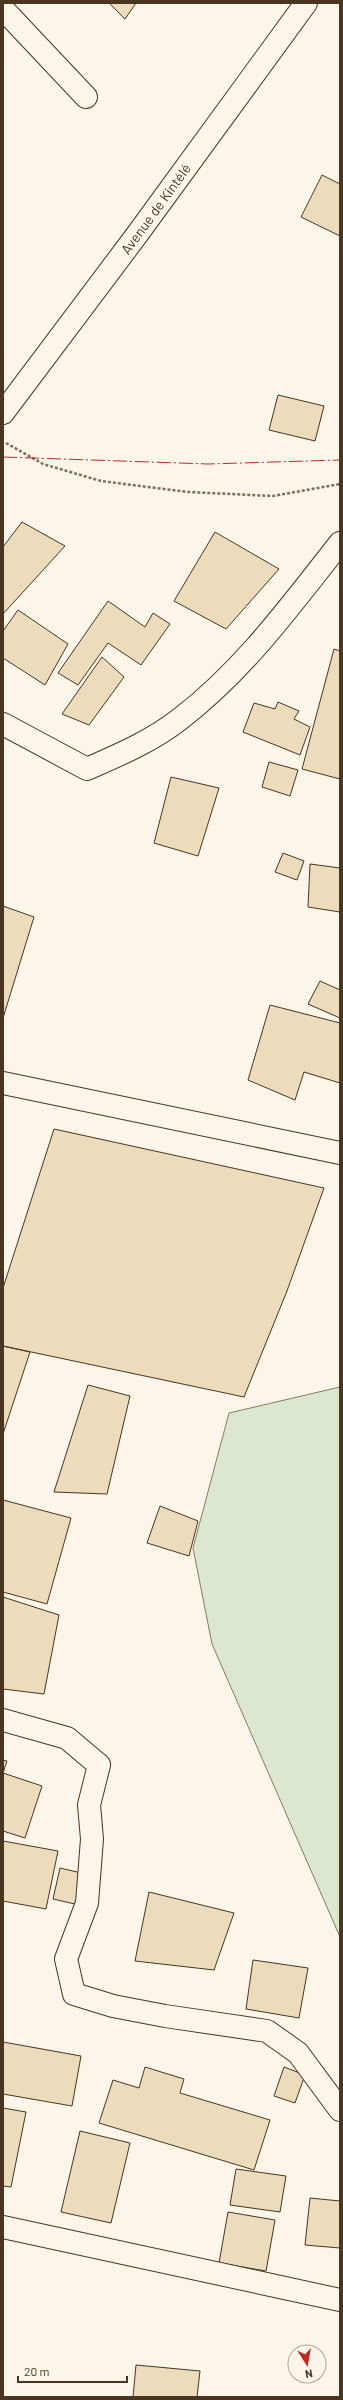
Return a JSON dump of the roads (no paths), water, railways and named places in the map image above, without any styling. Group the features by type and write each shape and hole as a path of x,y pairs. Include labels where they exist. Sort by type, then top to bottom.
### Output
{"street":[{"name":"Avenue de Kintélé","path":"3,413 136,236 306,3"},
{"path":"3,9 86,97"},
{"path":"3,724 87,769 129,752 180,720 230,677 262,642 340,543"},
{"path":"3,1083 340,1153"},
{"path":"3,1720 67,1738 99,1765 89,1805 92,1839 87,1903 66,1959 74,1994 113,2006 157,2015 267,2031 298,2053 340,2110"},
{"path":"3,2227 340,2300"}]}
